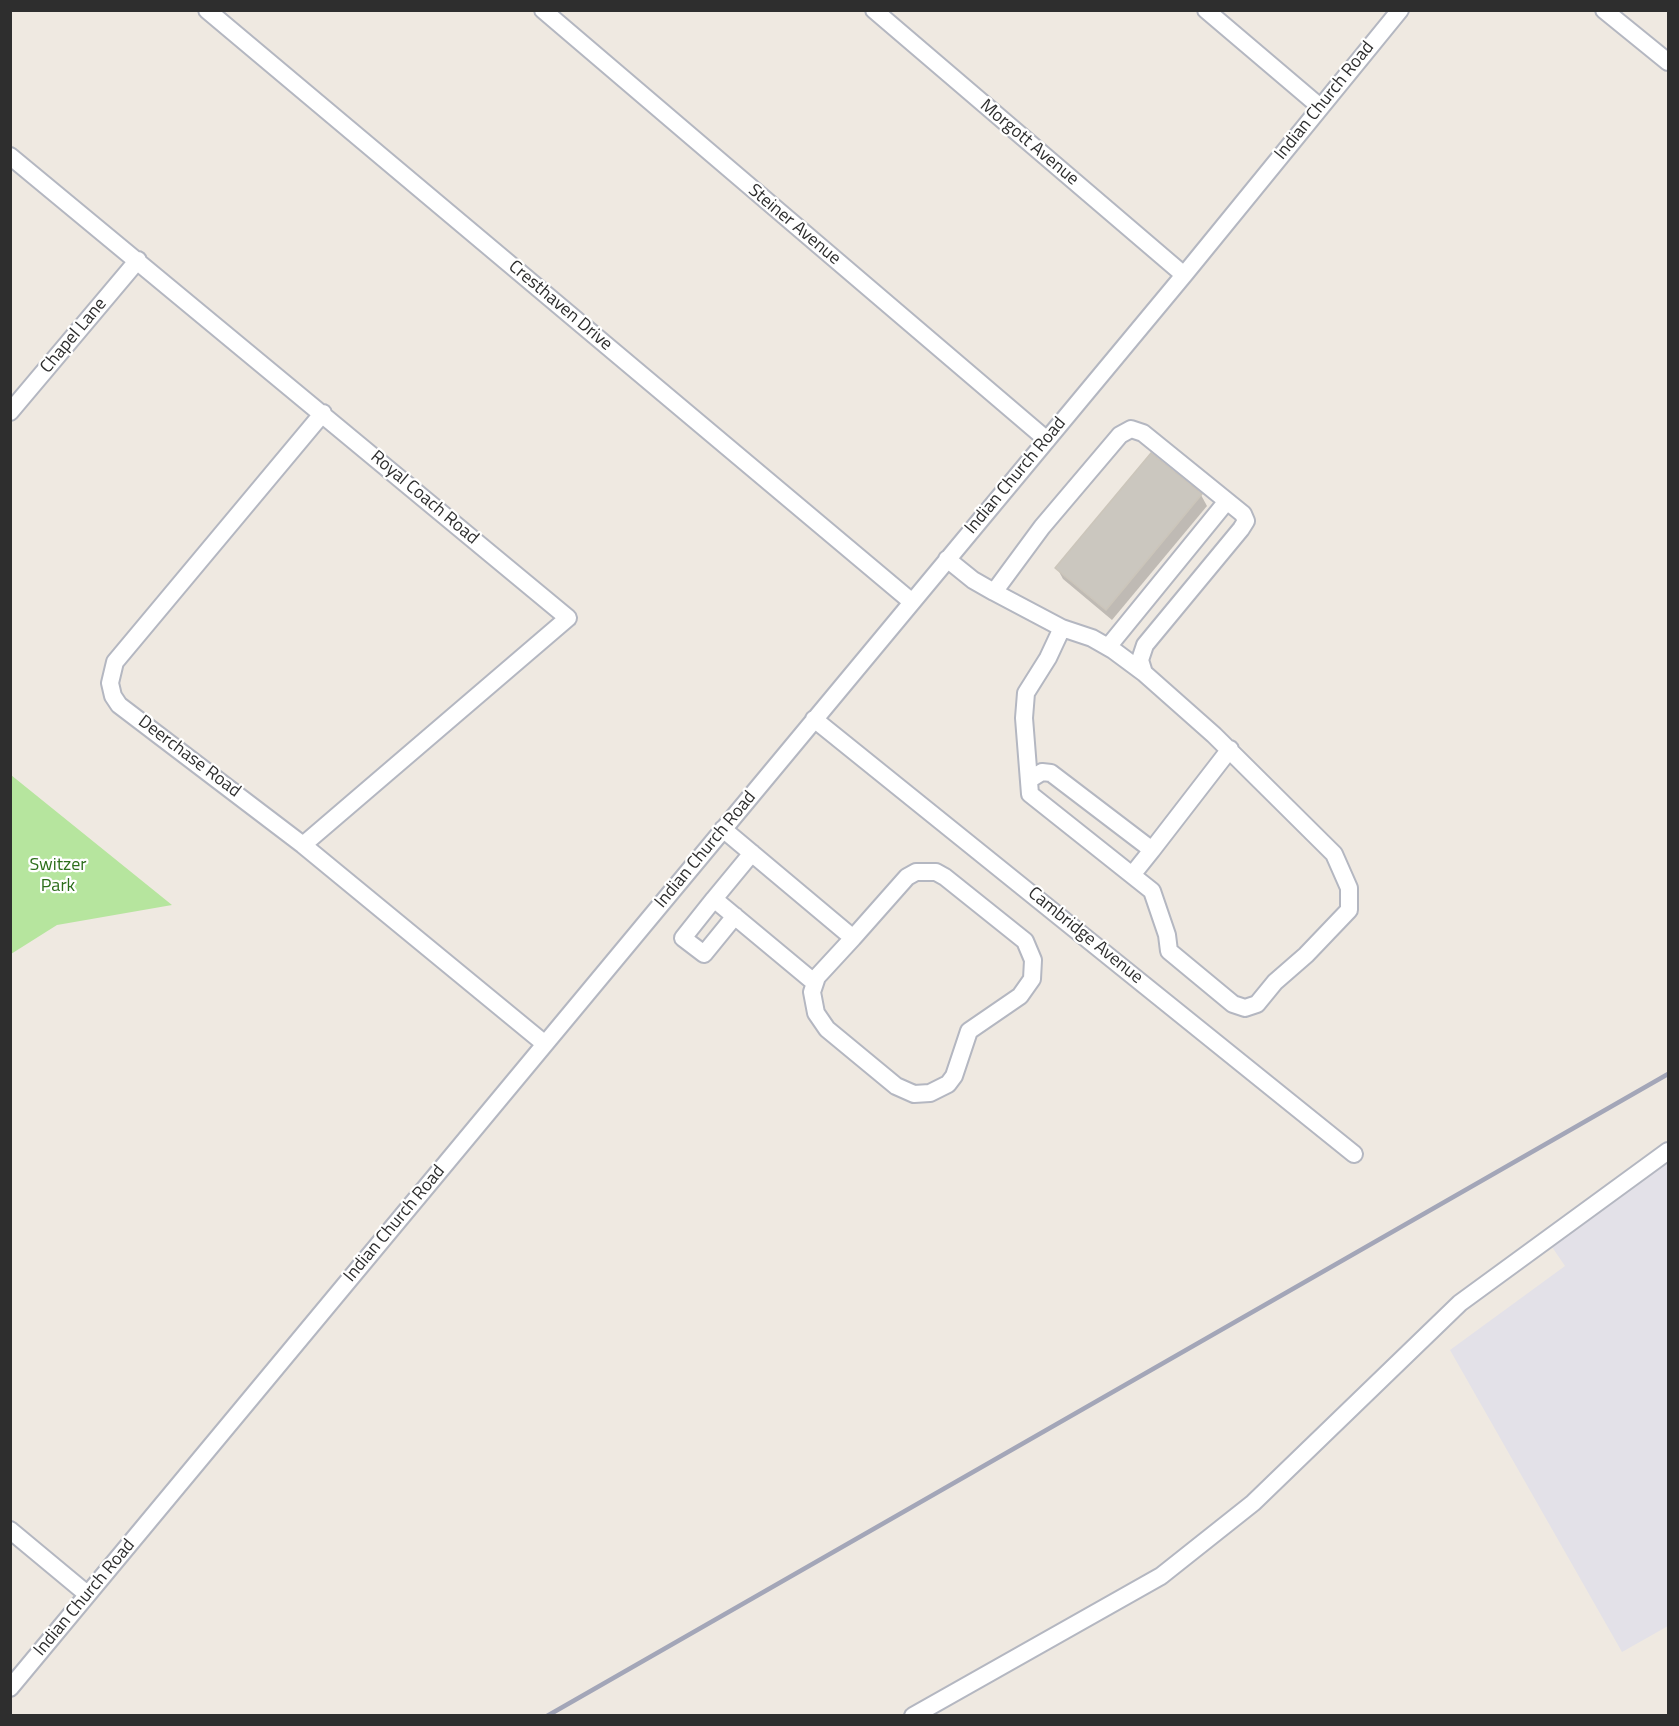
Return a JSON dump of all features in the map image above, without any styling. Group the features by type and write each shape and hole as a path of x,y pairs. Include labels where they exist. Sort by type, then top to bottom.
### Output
{"street":[{"name":"Cresthaven Drive","path":"207,10 912,602"},
{"name":"Steiner Avenue","path":"543,10 1047,440"},
{"name":"Morgott Avenue","path":"874,10 1184,275"},
{"path":"1206,10 1319,106"},
{"name":"Indian Church Road","path":"10,1688 1184,275 1319,106 1400,10"},
{"path":"1604,10 1668,62"},
{"name":"Royal Coach Road","path":"10,156 323,413 567,618 303,845"},
{"name":"Chapel Lane","path":"10,412 138,260"},
{"name":"Deerchase Road","path":"323,413 115,662 110,683 113,696 119,705 303,845 545,1044"},
{"path":"994,592 1042,527 1119,435 1131,429 1143,433 1243,514 1246,521 1145,645 1140,660 1144,673"},
{"path":"1108,647 1227,501"},
{"path":"947,559 973,580 1062,628 1108,647 1144,673 1230,749 1334,854 1349,888 1349,910 1306,955 1275,982 1257,1004 1245,1008 1233,1004 1169,951 1167,935 1152,891 1030,794 1024,718 1026,693 1048,658 1062,628"},
{"name":"Cambridge Avenue","path":"814,719 1354,1154"},
{"path":"1132,875 1230,749"},
{"path":"1029,780 1042,772 1051,772 1152,850"},
{"path":"723,829 853,938"},
{"path":"735,916 704,954 683,938 752,853"},
{"path":"916,872 936,872 955,884 1025,941 1033,960 1032,979 1020,996 969,1031 954,1076 948,1084 937,1091 922,1094 896,1086 827,1029 812,1002 815,983 853,938 907,877 916,872"},
{"path":"714,899 815,983"},
{"path":"913,1716 1161,1576 1253,1503 1460,1303 1668,1151"},
{"path":"10,1530 87,1594"}],"shaded area":[{"path":"1668,1161 1668,1626 1622,1652 1450,1350 1565,1266 1550,1244"}],"green space":[{"name":"Switzer Park","path":"11,775 172,905 57,925 11,954"}],"building":[{"path":"1151,453 1202,494 1106,610 1055,568"}],"railway":[{"path":"547,1716 1668,1074"}]}
